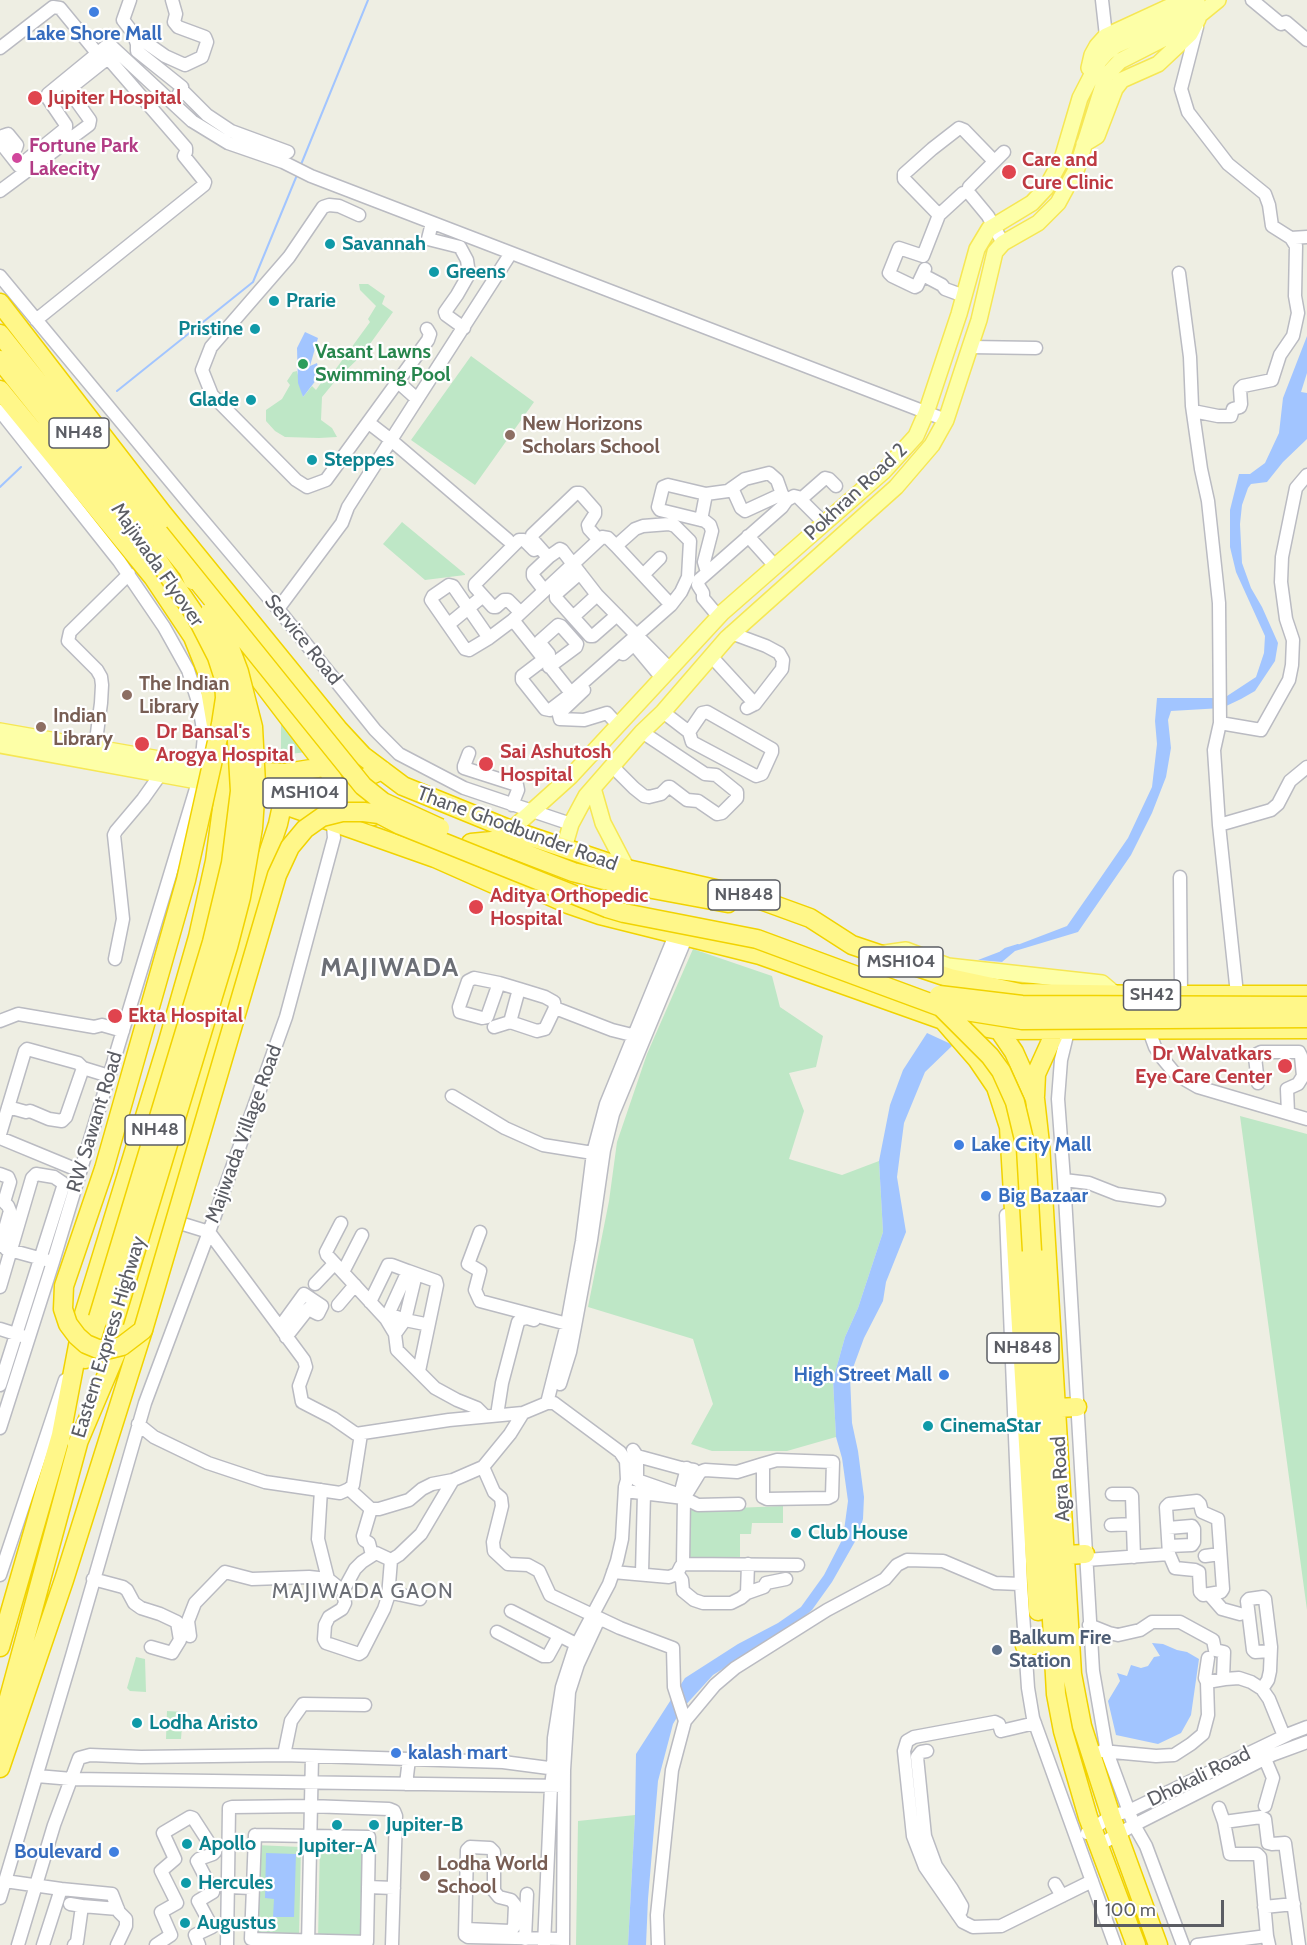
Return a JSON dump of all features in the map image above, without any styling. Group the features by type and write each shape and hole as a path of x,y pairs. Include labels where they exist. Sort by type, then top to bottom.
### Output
{"highway":[{"name":"Thane Ghodbunder Road","path":"0,303 163,514 331,720 363,756 403,786 511,830 627,869 755,898 810,918 852,945 878,954 905,956 950,978 997,989"},
{"name":"Majiwada Flyover","path":"0,334 153,538 217,657 236,724 240,791 219,946"},
{"name":"Majiwada Flyover","path":"0,360 153,538 188,569 230,648 247,699 255,745 256,784 253,828 241,897 219,946"},
{"path":"0,390 153,577 193,637 207,672 224,778 215,861 219,946 161,1217 128,1325 68,1443"},
{"path":"188,569 363,786 383,802 555,880 600,897 747,926 943,996 1022,1005 1307,1006"},
{"path":"193,637 204,644 217,646 231,642 254,626"},
{"path":"231,642 327,768 331,791"},
{"path":"144,1330 122,1346 110,1349 98,1349 86,1344 68,1324 63,1309 64,1286 104,1169 186,880 221,724 225,698 224,680"},
{"path":"224,778 327,768 363,756"},
{"name":"MSH104","path":"224,778 283,798 331,791 382,770"},
{"path":"68,1443 75,1359 84,1314 167,1044 219,946 252,902 278,824 286,773"},
{"name":"Thane Ghodbunder Road","path":"331,791 388,824 568,904 600,915 760,955 893,1003 999,1030"},
{"path":"283,798 332,822 435,858 511,892 516,892 525,885"},
{"path":"0,1768 4,1736 64,1580 144,1330 277,875 290,848 305,829 322,817 342,812 379,814 400,825 495,861 548,886 607,908 757,939 942,1014 964,1029 990,1056 1001,1071 1015,1102 1026,1148 1056,1694"},
{"path":"471,843 492,841 573,872 753,910 852,945"},
{"name":"Eastern Express Highway","path":"0,1647 68,1443 219,946"},
{"path":"893,1003 905,956"},
{"path":"942,1014 950,978"},
{"name":"SH42","path":"997,989 1020,993 1108,988 1181,994 1307,995"},
{"name":"Agra Road","path":"997,989 996,1010 999,1030 1014,1052 1035,1099 1040,1144 1072,1674 1082,1726 1098,1750 1111,1816 1158,1945"},
{"path":"942,1014 1022,1020 1302,1029"},
{"name":"Agra Road","path":"942,1014 996,1087 1009,1127 1032,1645 1056,1694"},
{"name":"SH42","path":"999,1030 1062,1031 1147,1021 1260,1029 1302,1029"},
{"path":"1035,1099 1036,1074 1062,1031"},
{"path":"1056,1408 1077,1407"},
{"name":"Eastern Express Highway","path":"4,1736 68,1443"},
{"path":"1065,1555 1086,1557"},
{"name":"NH848","path":"1056,1694 1090,1838 1136,1945"}],"main road":[{"name":"Pokhran Road 2","path":"511,830 571,776 721,614 884,471 916,436 926,413 977,249 989,229 1032,203 1046,188 1062,159 1080,98 1099,61 1114,44 1171,12 1199,7 1218,0"},
{"path":"1084,144 1097,136 1115,89 1122,80 1158,64 1166,57 1190,34 1199,7"},
{"path":"1114,44 1171,12"},
{"name":"Pokhran Road 2","path":"564,848 571,824 586,796 731,633 896,487 932,445 946,420 970,348 995,252 1003,243 1038,223 1058,203 1077,168 1107,76 1114,66 1114,44"},
{"path":"1073,122 1089,126"},
{"path":"0,731 95,748 224,778"},
{"path":"0,745 159,775 200,774"},
{"path":"593,788 603,823 627,869"},
{"path":"905,956 948,966 1108,988"}],"street":[{"path":"130,0 123,20 133,33 137,51 182,86 207,115 231,130 288,152"},
{"path":"137,44 145,42 165,56 185,65 202,57 207,42 205,37 178,27 174,22 176,14 172,0"},
{"path":"1102,0 1114,44"},
{"path":"1255,1 1281,24 1286,22 1307,40"},
{"path":"0,48 53,6 60,8 107,54 186,148 184,156 205,182 38,318"},
{"path":"1193,411 1231,416 1233,409 1240,407 1242,386 1272,380 1280,355 1298,337 1296,246 1291,238 1272,226 1269,205 1264,194 1228,164 1209,141 1185,105 1181,88 1199,7"},
{"path":"107,54 174,104 192,121 228,143 291,165 311,176 946,420"},
{"path":"0,142 19,166 66,128 47,97 48,94 107,54"},
{"path":"1,187 89,125 90,120 69,89 107,54"},
{"path":"174,104 182,86"},
{"path":"939,215 904,179 904,174 959,128 964,130 994,161"},
{"path":"0,137 8,134 16,145 16,148 9,154"},
{"path":"964,296 945,289 924,272 915,287 889,273 899,248 923,256 939,215 967,191 1004,152"},
{"path":"967,191 995,225 1003,243"},
{"path":"359,214 339,206 323,207 289,257 211,347 202,370 212,395 296,480 307,487 326,480 428,340 430,334 427,329"},
{"path":"432,223 428,239 460,247 467,260 469,274 445,312 464,328"},
{"path":"1291,238 1307,237"},
{"path":"278,609 342,523 348,507 512,253"},
{"name":"Service Road","path":"0,267 38,318"},
{"path":"1179,273 1190,357 1193,411 1208,501 1219,603 1220,716 1214,750 1219,825 1237,994"},
{"name":"Service Road","path":"0,276 114,405 117,416 278,609 375,730 399,754 464,788 571,824"},
{"path":"970,348 1036,348"},
{"path":"398,382 417,399"},
{"path":"0,411 129,574 164,627 188,670 199,705 204,736 200,774"},
{"path":"369,423 508,540"},
{"path":"707,572 705,562 712,531 710,525 701,520 660,510 658,507 663,486 668,485 706,494 728,491 745,479 770,473 777,480 784,497 782,507 699,580 698,585 703,598 721,614"},
{"path":"1220,716 1261,730 1289,680 1293,665 1293,640 1286,619 1281,582 1282,557 1296,488 1307,475"},
{"path":"801,499 825,478 830,479 836,486"},
{"path":"732,488 741,508 745,511 784,497 794,496 801,499 824,523"},
{"path":"547,559 548,556 532,539 532,535 576,493 580,493 595,510 588,525 599,540"},
{"path":"701,520 706,494"},
{"path":"549,663 522,676 522,680 545,709 550,710 671,605 681,592 688,577 690,541 675,526 669,524 643,526 635,529 616,546"},
{"path":"748,536 775,566"},
{"path":"617,615 593,636 590,636 556,598 556,594 602,537 608,538 671,605"},
{"path":"547,559 524,540 519,540 475,584 475,587 493,607 508,600 516,616 571,693"},
{"path":"544,590 533,576 533,572 560,549 597,595 636,634 666,673"},
{"path":"643,575 660,558"},
{"path":"489,638 453,586 449,585 433,596 431,600 465,649 469,650 489,638 544,590 576,569"},
{"path":"95,748 101,703 101,677 68,641 70,632 129,574"},
{"path":"573,617 597,595"},
{"path":"449,624 483,596"},
{"path":"711,656 751,706 782,669 783,660 779,653 766,646 731,633"},
{"path":"618,724 606,712 584,720 560,719 560,715 632,646 666,673"},
{"path":"663,712 689,732 692,742 756,776 762,774 772,752 772,749 707,712 702,713 689,732"},
{"path":"612,766 644,796 661,794 670,787 687,800 698,801 717,814 722,813 737,798 737,792 716,775 705,774 642,732"},
{"path":"470,753 464,768 517,784 518,790 512,805"},
{"path":"1219,825 1270,810 1278,804 1290,782 1307,767"},
{"name":"RW Sawant Road","path":"0,1428 22,1336 53,1263 200,774"},
{"path":"115,959 123,919 114,835 159,775"},
{"name":"Majiwada Village Road","path":"331,791 333,844 286,1017 209,1232 284,1327 304,1360 306,1366 299,1386 302,1402 333,1418 356,1434 361,1434"},
{"path":"1180,877 1181,994"},
{"path":"551,1403 569,1327 582,1241 607,1117 606,1104 639,1037 681,936"},
{"path":"494,1027 510,1022 537,1031 545,1029 555,1008 555,1002 545,996 499,983"},
{"path":"510,1022 519,989"},
{"path":"555,1008 612,1030 639,1037"},
{"path":"996,1010 1147,1021 1155,1047 1173,1071 1184,1079 1198,1087 1307,1119"},
{"path":"0,1021 18,1014 94,1027 102,1025 123,1031"},
{"path":"1260,1029 1262,1052"},
{"path":"1292,1052 1302,1029"},
{"path":"1062,1031 1058,1099 1089,1625 1097,1704 1098,1750 1146,1846 1183,1945"},
{"path":"80,1171 0,1136 6,1097 27,1049 78,1063 83,1068 109,1076"},
{"path":"1258,1083 1255,1057 1262,1052 1299,1052 1303,1076 1298,1084 1287,1089 1288,1113"},
{"path":"6,1097 62,1121 66,1117 83,1068"},
{"path":"452,1096 505,1128 543,1145 598,1154"},
{"path":"0,1174 8,1177 10,1182 4,1202 10,1211 0,1264"},
{"path":"0,1287 4,1244 32,1178 36,1174 54,1177 63,1183 63,1187 40,1258 22,1336 0,1385"},
{"path":"1064,1180 1089,1183 1117,1194 1159,1200"},
{"path":"0,1898 138,1424 209,1232 161,1217"},
{"path":"341,1222 326,1252 339,1268 370,1302 387,1316 425,1324"},
{"path":"480,1232 468,1264 480,1271 475,1290 480,1301 569,1327"},
{"path":"315,1284 339,1268 362,1235"},
{"path":"4,1244 53,1263"},
{"path":"370,1302 388,1265 436,1281 419,1371"},
{"path":"387,1316 412,1272"},
{"path":"395,1335 405,1320 412,1272"},
{"path":"338,1305 355,1285"},
{"path":"284,1327 298,1297"},
{"path":"387,1316 395,1335 397,1350 435,1388 491,1415"},
{"path":"491,1415 518,1322 526,1318 569,1327"},
{"path":"0,1329 22,1336"},
{"path":"0,1575 62,1388 75,1359"},
{"path":"449,1396 449,1420"},
{"path":"138,1424 154,1437 208,1463 265,1482 340,1493 352,1485 361,1434 449,1420 523,1413 551,1403"},
{"path":"551,1403 620,1452 700,1472"},
{"path":"349,1489 371,1509 410,1500 422,1489 432,1484 453,1480 483,1467 510,1434 523,1413"},
{"path":"466,1929 510,1931 514,1927 515,1905 511,1900 499,1897 494,1892 494,1852 490,1848 470,1847 467,1850 465,1935 563,1942 564,1786 559,1770 555,1738 562,1687 627,1552 625,1539 639,1491 632,1456"},
{"path":"632,1456 639,1491 642,1573"},
{"path":"763,1464 763,1497 767,1499 828,1498 832,1496 832,1462 777,1460 763,1464 737,1472 705,1470 700,1472 678,1497 683,1591 703,1603 731,1602 764,1587 766,1583 786,1579"},
{"path":"483,1467 494,1492 501,1498 502,1506 494,1551 508,1564 528,1565 538,1571 550,1595 620,1628 673,1648 674,1686 684,1719"},
{"path":"639,1491 680,1495 687,1468"},
{"path":"391,1560 421,1534 453,1480"},
{"path":"321,1490 318,1539 328,1579"},
{"path":"639,1491 678,1497 698,1504 739,1504"},
{"path":"1112,1494 1132,1496 1134,1557"},
{"path":"1197,1501 1202,1512 1218,1519 1223,1589 1221,1592 1203,1595 1200,1592 1199,1572 1175,1568 1169,1550 1167,1528 1166,1507 1169,1504 1197,1501"},
{"path":"371,1509 363,1536 364,1540 369,1543 372,1555"},
{"path":"1111,1525 1133,1524"},
{"path":"1086,1557 1134,1557 1192,1545 1194,1542 1192,1526 1167,1528"},
{"path":"376,1553 391,1560 384,1609 362,1652 358,1654 326,1643 325,1625 329,1617 342,1609 345,1603 343,1591 355,1569 376,1553"},
{"path":"1205,1556 1220,1554"},
{"path":"658,1945 657,1915 672,1770 684,1719 715,1686 735,1668 827,1610 885,1579 897,1565 907,1560 943,1561 995,1583 1020,1584"},
{"path":"1027,1561 1020,1584 1032,1645 1028,1688 1035,1723 1090,1838 1092,1881 1115,1945"},
{"path":"617,1573 642,1573 669,1577 680,1568 748,1564 798,1565"},
{"path":"747,1593 748,1564"},
{"path":"190,1636 188,1621 195,1603 225,1572 252,1579 309,1577 328,1579 343,1591"},
{"path":"93,1579 123,1587 134,1603 141,1608 177,1622 180,1640 172,1653 151,1647"},
{"path":"388,1593 420,1599"},
{"path":"1209,1594 1222,1609 1240,1614"},
{"path":"511,1611 580,1647"},
{"path":"1089,1625 1109,1634 1118,1635 1130,1633 1152,1622 1180,1622 1214,1640 1215,1650 1224,1652 1222,1679"},
{"path":"497,1632 543,1656 548,1656 559,1636"},
{"path":"1262,1689 1268,1680 1270,1671 1270,1651"},
{"path":"1098,1750 1156,1756 1174,1755 1203,1734 1208,1715 1205,1678 1208,1658"},
{"path":"1207,1682 1239,1678 1262,1689 1269,1699 1284,1736"},
{"path":"284,1755 291,1721 303,1704 365,1705"},
{"path":"1035,1723 997,1732 999,1724 995,1722 914,1737 906,1741 904,1751 913,1836 925,1867 963,1922 973,1927 1001,1926 1004,1918 1062,1896 1092,1881"},
{"name":"Dhokali Road","path":"1090,1838 1118,1835 1245,1762 1284,1736 1307,1727"},
{"name":"Dhokali Road","path":"1090,1838 1111,1816 1129,1812 1245,1762 1265,1759 1307,1742"},
{"path":"927,1750 921,1752 917,1757 926,1836 936,1866 962,1906 958,1915"},
{"path":"18,1945 54,1825 79,1758 90,1755 141,1757 284,1755 503,1762 559,1770"},
{"path":"308,1943 312,1756"},
{"path":"139,1779 141,1757"},
{"path":"406,1784 409,1759"},
{"path":"1265,1759 1273,1778 1265,1806"},
{"path":"544,1942 551,1787 559,1770"},
{"path":"37,1776 72,1779 564,1786"},
{"path":"227,1945 230,1807 310,1806 394,1811 396,1816 392,1945"},
{"path":"1197,1945 1268,1940 1260,1857 1257,1854 1230,1854 1219,1808"},
{"path":"156,1945 171,1935 161,1912 177,1903 160,1870 176,1859 162,1833 190,1817 193,1818 214,1852 197,1861 213,1892 198,1901 212,1926 195,1935 199,1945"},
{"path":"1224,1822 1261,1817 1264,1819 1268,1843 1285,1843 1299,1945"},
{"path":"255,1835 310,1836 369,1837 367,1942 308,1943 251,1939 255,1835"},
{"path":"5,1881 112,1894 118,1909 126,1919 126,1926 117,1945"},
{"path":"1055,1884 1062,1896"},
{"path":"229,1887 252,1888"},
{"path":"368,1887 394,1888"},
{"path":"43,1945 61,1889"},
{"path":"525,1939 527,1894"},
{"path":"1264,1907 1294,1904"},
{"path":"74,1945 76,1942 76,1905 118,1909"}],"green space":[{"path":"359,284 368,284 385,296 382,304 393,312 362,355 322,397 321,420 332,428 337,437 285,437 275,431 266,421 266,410 282,399 290,385 287,381 293,372 297,371 303,397 312,386 316,390 323,380 327,381 370,322 368,319 376,306 360,290"},
{"path":"471,356 534,402 475,485 411,440"},
{"path":"402,522 465,575 425,580 383,544"},
{"path":"281,718 307,752 281,755"},
{"path":"693,949 772,976 780,1007 823,1036 816,1067 789,1073 804,1111 789,1159 842,1175 879,1161 883,1232 858,1308 845,1337 833,1380 836,1437 787,1451 712,1451 691,1444 713,1404 693,1339 588,1307 609,1201 617,1142 647,1054"},
{"path":"1240,1116 1307,1134 1307,1610"},
{"path":"783,1506 783,1523 752,1523 751,1534 740,1534 740,1560 687,1558 687,1510"},
{"path":"136,1657 145,1659 146,1692 130,1691 127,1688"},
{"path":"167,1711 183,1712 181,1739 166,1739"},
{"path":"635,1815 628,1945 576,1945 578,1821"},
{"path":"320,1842 367,1843 365,1941 318,1940"},
{"path":"255,1845 301,1847 299,1937 253,1936"}],"water":[{"name":"Vasant Lawns Swimming Pool","path":"305,332 318,338 310,366 317,363 320,375 303,397 298,383 297,348"},
{"path":"1307,336 1307,373 1301,392 1307,393 1307,439 1283,462 1267,482 1251,484 1242,505 1240,524 1242,563 1251,588 1278,643 1275,661 1255,691 1241,699 1222,708 1171,711 1168,720 1171,748 1166,777 1152,813 1131,855 1078,932 1015,951 1002,962 978,960 1067,926 1128,838 1152,787 1157,744 1155,721 1157,698 1224,698 1256,677 1264,653 1265,636 1236,572 1230,547 1230,510 1239,474 1250,474 1265,463 1279,433 1283,398"},
{"path":"927,1033 953,1045 925,1072 904,1123 897,1177 906,1232 886,1282 883,1301 864,1338 850,1376 852,1423 864,1497 863,1519 857,1538 832,1582 812,1610 785,1633 713,1675 682,1709 673,1724 658,1781 646,1945 628,1945 636,1754 685,1678 801,1607 824,1575 843,1538 848,1501 842,1458 836,1437 833,1380 845,1337 858,1308 883,1232 879,1161 890,1105 903,1070"},
{"path":"1152,1643 1187,1652 1199,1659 1191,1715 1181,1733 1158,1744 1116,1735 1108,1701 1120,1681 1117,1673 1127,1676 1131,1665 1141,1668 1148,1666 1154,1657 1160,1656"},
{"path":"266,1853 296,1854 294,1917 273,1917 274,1899 265,1898"}],"waterway":[{"path":"300,167 368,0"},
{"path":"117,391 253,282 297,175"},
{"path":"0,487 21,467"},
{"path":"1001,952 1018,945"}],"place":[{"name":"Lake Shore Mall","path":"94,12"},
{"name":"Jupiter Hospital","path":"35,98"},
{"name":"Fortune Park Lakecity","path":"17,158"},
{"name":"Care and Cure Clinic","path":"1009,172"},
{"name":"Savannah","path":"330,244"},
{"name":"Greens","path":"434,272"},
{"name":"Prarie","path":"274,301"},
{"name":"Pristine","path":"255,329"},
{"name":"Vasant Lawns Swimming Pool","path":"303,364"},
{"name":"Glade","path":"251,400"},
{"name":"New Horizons Scholars School","path":"510,435"},
{"name":"Steppes","path":"312,460"},
{"name":"The Indian Library","path":"127,695"},
{"name":"Indian Library","path":"41,727"},
{"name":"Dr Bansal's Arogya Hospital","path":"142,744"},
{"name":"Sai Ashutosh Hospital","path":"486,764"},
{"name":"Aditya Orthopedic Hospital","path":"476,907"},
{"name":"Ekta Hospital","path":"115,1016"},
{"name":"Dr Walvatkars Eye Care Center","path":"1285,1066"},
{"name":"Lake City Mall","path":"959,1145"},
{"name":"Big Bazaar","path":"986,1196"},
{"name":"High Street Mall","path":"944,1375"},
{"name":"CinemaStar","path":"928,1426"},
{"name":"Club House","path":"796,1533"},
{"name":"Balkum Fire Station","path":"997,1650"},
{"name":"Lodha Aristo","path":"137,1723"},
{"name":"kalash mart","path":"396,1753"},
{"name":"Jupiter-A","path":"337,1825"},
{"name":"Jupiter-B","path":"374,1825"},
{"name":"Apollo","path":"187,1844"},
{"name":"Boulevard","path":"114,1852"},
{"name":"Lodha World School","path":"425,1876"},
{"name":"Hercules","path":"186,1883"},
{"name":"Augustus","path":"185,1923"}],"district":[{"name":"MAJIWADA","path":"390,968"},
{"name":"MAJIWADA GAON","path":"363,1592"}]}
